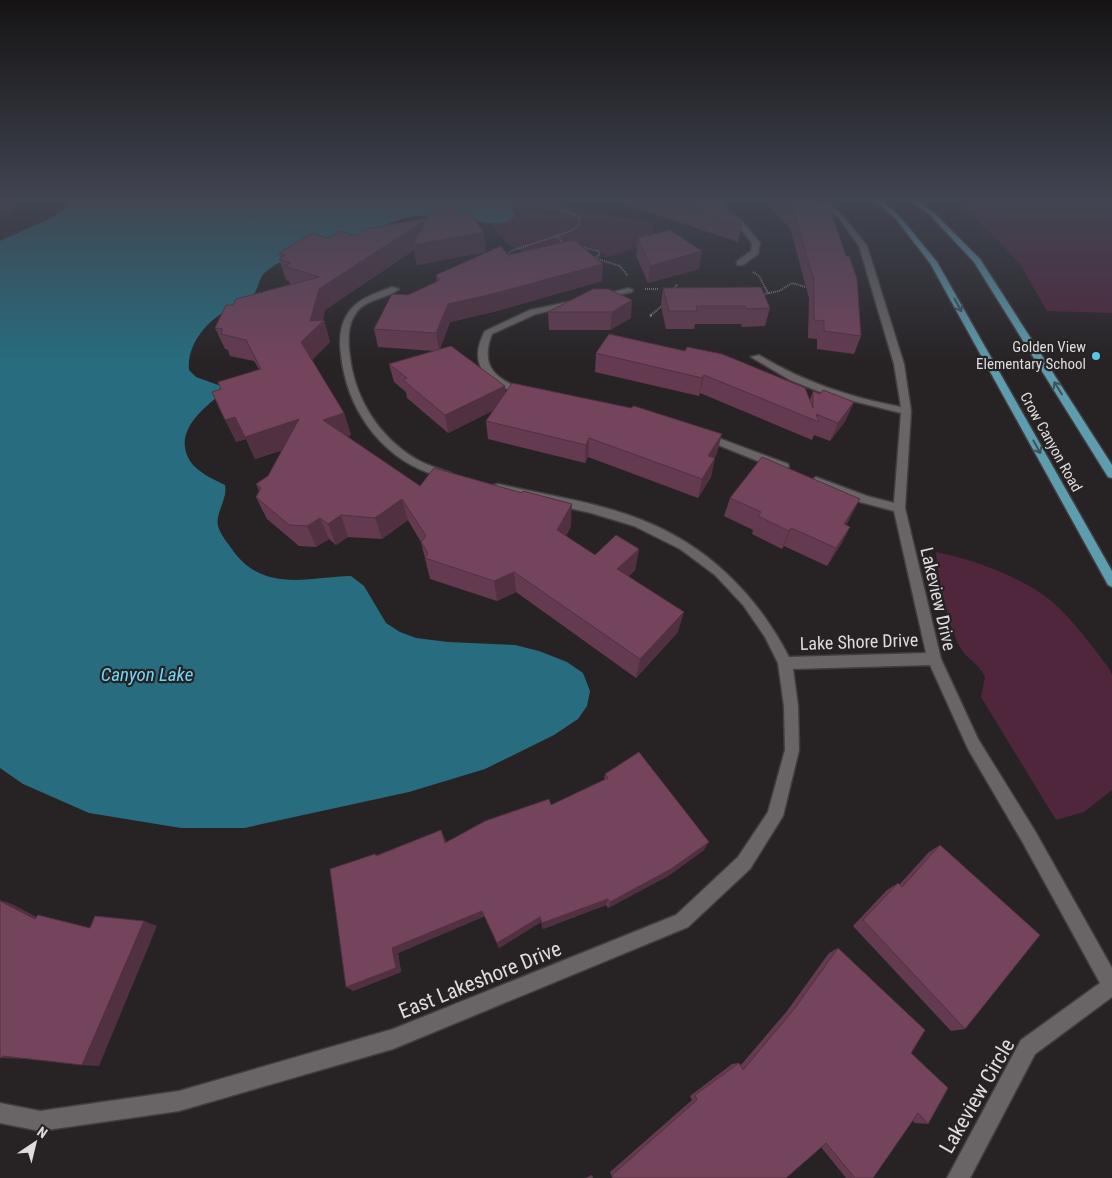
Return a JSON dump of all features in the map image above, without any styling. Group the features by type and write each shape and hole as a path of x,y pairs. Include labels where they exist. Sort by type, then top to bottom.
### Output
{"main road":[{"name":"Crow Canyon Road","path":"926,253 933,262 1112,582"},
{"name":"Crow Canyon Road","path":"969,253 977,261 1112,474"}],"street":[{"path":"740,263 754,253"},
{"name":"Lakeview Drive","path":"865,253 899,364 906,411 900,508 934,659 973,744 1029,837 1112,986"},
{"path":"395,289 373,298 354,309 346,322 343,341 351,385 364,413 385,440 410,461 458,478"},
{"path":"536,396 507,387 493,377 484,365 482,353 488,333 533,312 629,290"},
{"path":"756,357 780,372 817,390 860,402 906,411"},
{"path":"692,431 752,453 799,474 864,499 900,508"},
{"path":"487,485 592,509 638,523 684,546 719,572 747,602 770,633 786,663"},
{"name":"Lake Shore Drive","path":"786,663 934,659"},
{"name":"East Lakeshore Drive","path":"0,1114 40,1121 179,1101 393,1039 682,921 744,864 775,816 792,750 791,706 786,663"},
{"name":"Lakeview Circle","path":"958,1178 1028,1047 1112,986"}],"path":[{"path":"501,261 509,253"},
{"path":"600,253 600,256 594,258 620,266 633,283 629,290"},
{"path":"740,263 759,276 768,293"},
{"path":"759,295 779,291 792,283 814,290"},
{"path":"666,296 678,284"},
{"path":"650,316 665,303 660,302"}],"shaded area":[{"path":"601,253 620,253 607,257"},
{"path":"1010,253 1112,253 1112,313 1047,311 1020,264"},
{"path":"936,552 1001,572 1017,579 1046,597 1072,622 1110,670 1112,675 1112,790 1084,812 1056,820 981,697 985,677 962,651 956,638 944,601"}],"water":[{"name":"Canyon Lake","path":"0,253 304,253 291,257 264,273 255,293 248,300 212,321 196,340 190,354 189,370 196,377 221,386 224,392 193,421 185,440 185,450 190,461 197,469 225,485 225,495 218,516 218,526 223,536 246,565 259,573 273,578 303,580 351,576 364,586 386,623 400,632 416,638 448,642 515,645 539,651 567,662 583,673 590,691 587,706 578,719 554,735 485,769 409,792 244,828 181,828 89,813 23,784 0,768"}],"building":[{"path":"279,253 375,253 319,289 310,321 324,320 301,342 344,413 323,420 420,486 434,468 522,493 523,491 572,504 557,530 595,555 616,535 639,549 617,569 684,612 640,659 514,572 494,581 425,558 428,553 421,542 426,536 402,499 375,518 341,515 328,524 320,518 307,526 289,525 256,497 261,488 256,484 268,476 299,419 245,437 235,417 225,420 212,392 221,389 218,382 261,369 246,340 221,334 223,329 215,328 226,305 233,305 236,299 319,277 284,266 291,263 279,259 286,255"},
{"path":"485,253 506,253 508,255 517,253 590,253 603,264 448,304 436,333 374,329 392,294 408,295 440,280 436,275"},
{"path":"644,253 695,253 650,266"},
{"path":"806,253 845,253 846,256 849,256 857,279 861,336 824,331 824,321 814,320 814,280"},
{"path":"761,287 770,308 746,309 745,306 696,306 697,311 669,311 663,288"},
{"path":"593,289 608,289 632,300 612,312 548,312"},
{"path":"609,334 685,351 687,347 722,354 805,388 813,408 813,391 820,394 823,390 854,402 838,423 816,414 819,422 704,375 702,378 596,353"},
{"path":"451,346 505,386 445,415 403,380 407,378 389,364"},
{"path":"512,383 631,408 634,406 722,434 708,456 715,458 702,479 589,438 586,445 486,421"},
{"path":"762,457 860,499 844,524 850,527 836,548 791,528 789,531 758,516 761,512 730,498"},
{"path":"639,752 709,842 671,869 610,902 608,899 542,923 540,917 497,943 482,911 392,948 396,968 346,987 330,869 375,854 376,856 441,830 445,843 485,821 549,799 551,805 608,778 605,774"},
{"path":"940,845 1040,935 965,1029 863,920 898,883 902,887"},
{"path":"0,901 35,919 38,915 90,928 95,916 144,921 82,1065 0,1057"},
{"path":"838,948 925,1030 911,1053 948,1088 928,1124 918,1113 873,1178 855,1178 826,1143 786,1178 613,1178 612,1175 697,1100 695,1095 739,1063 743,1070 795,1008"}],"place":[{"name":"Golden View Elementary School","path":"1096,356"}]}
